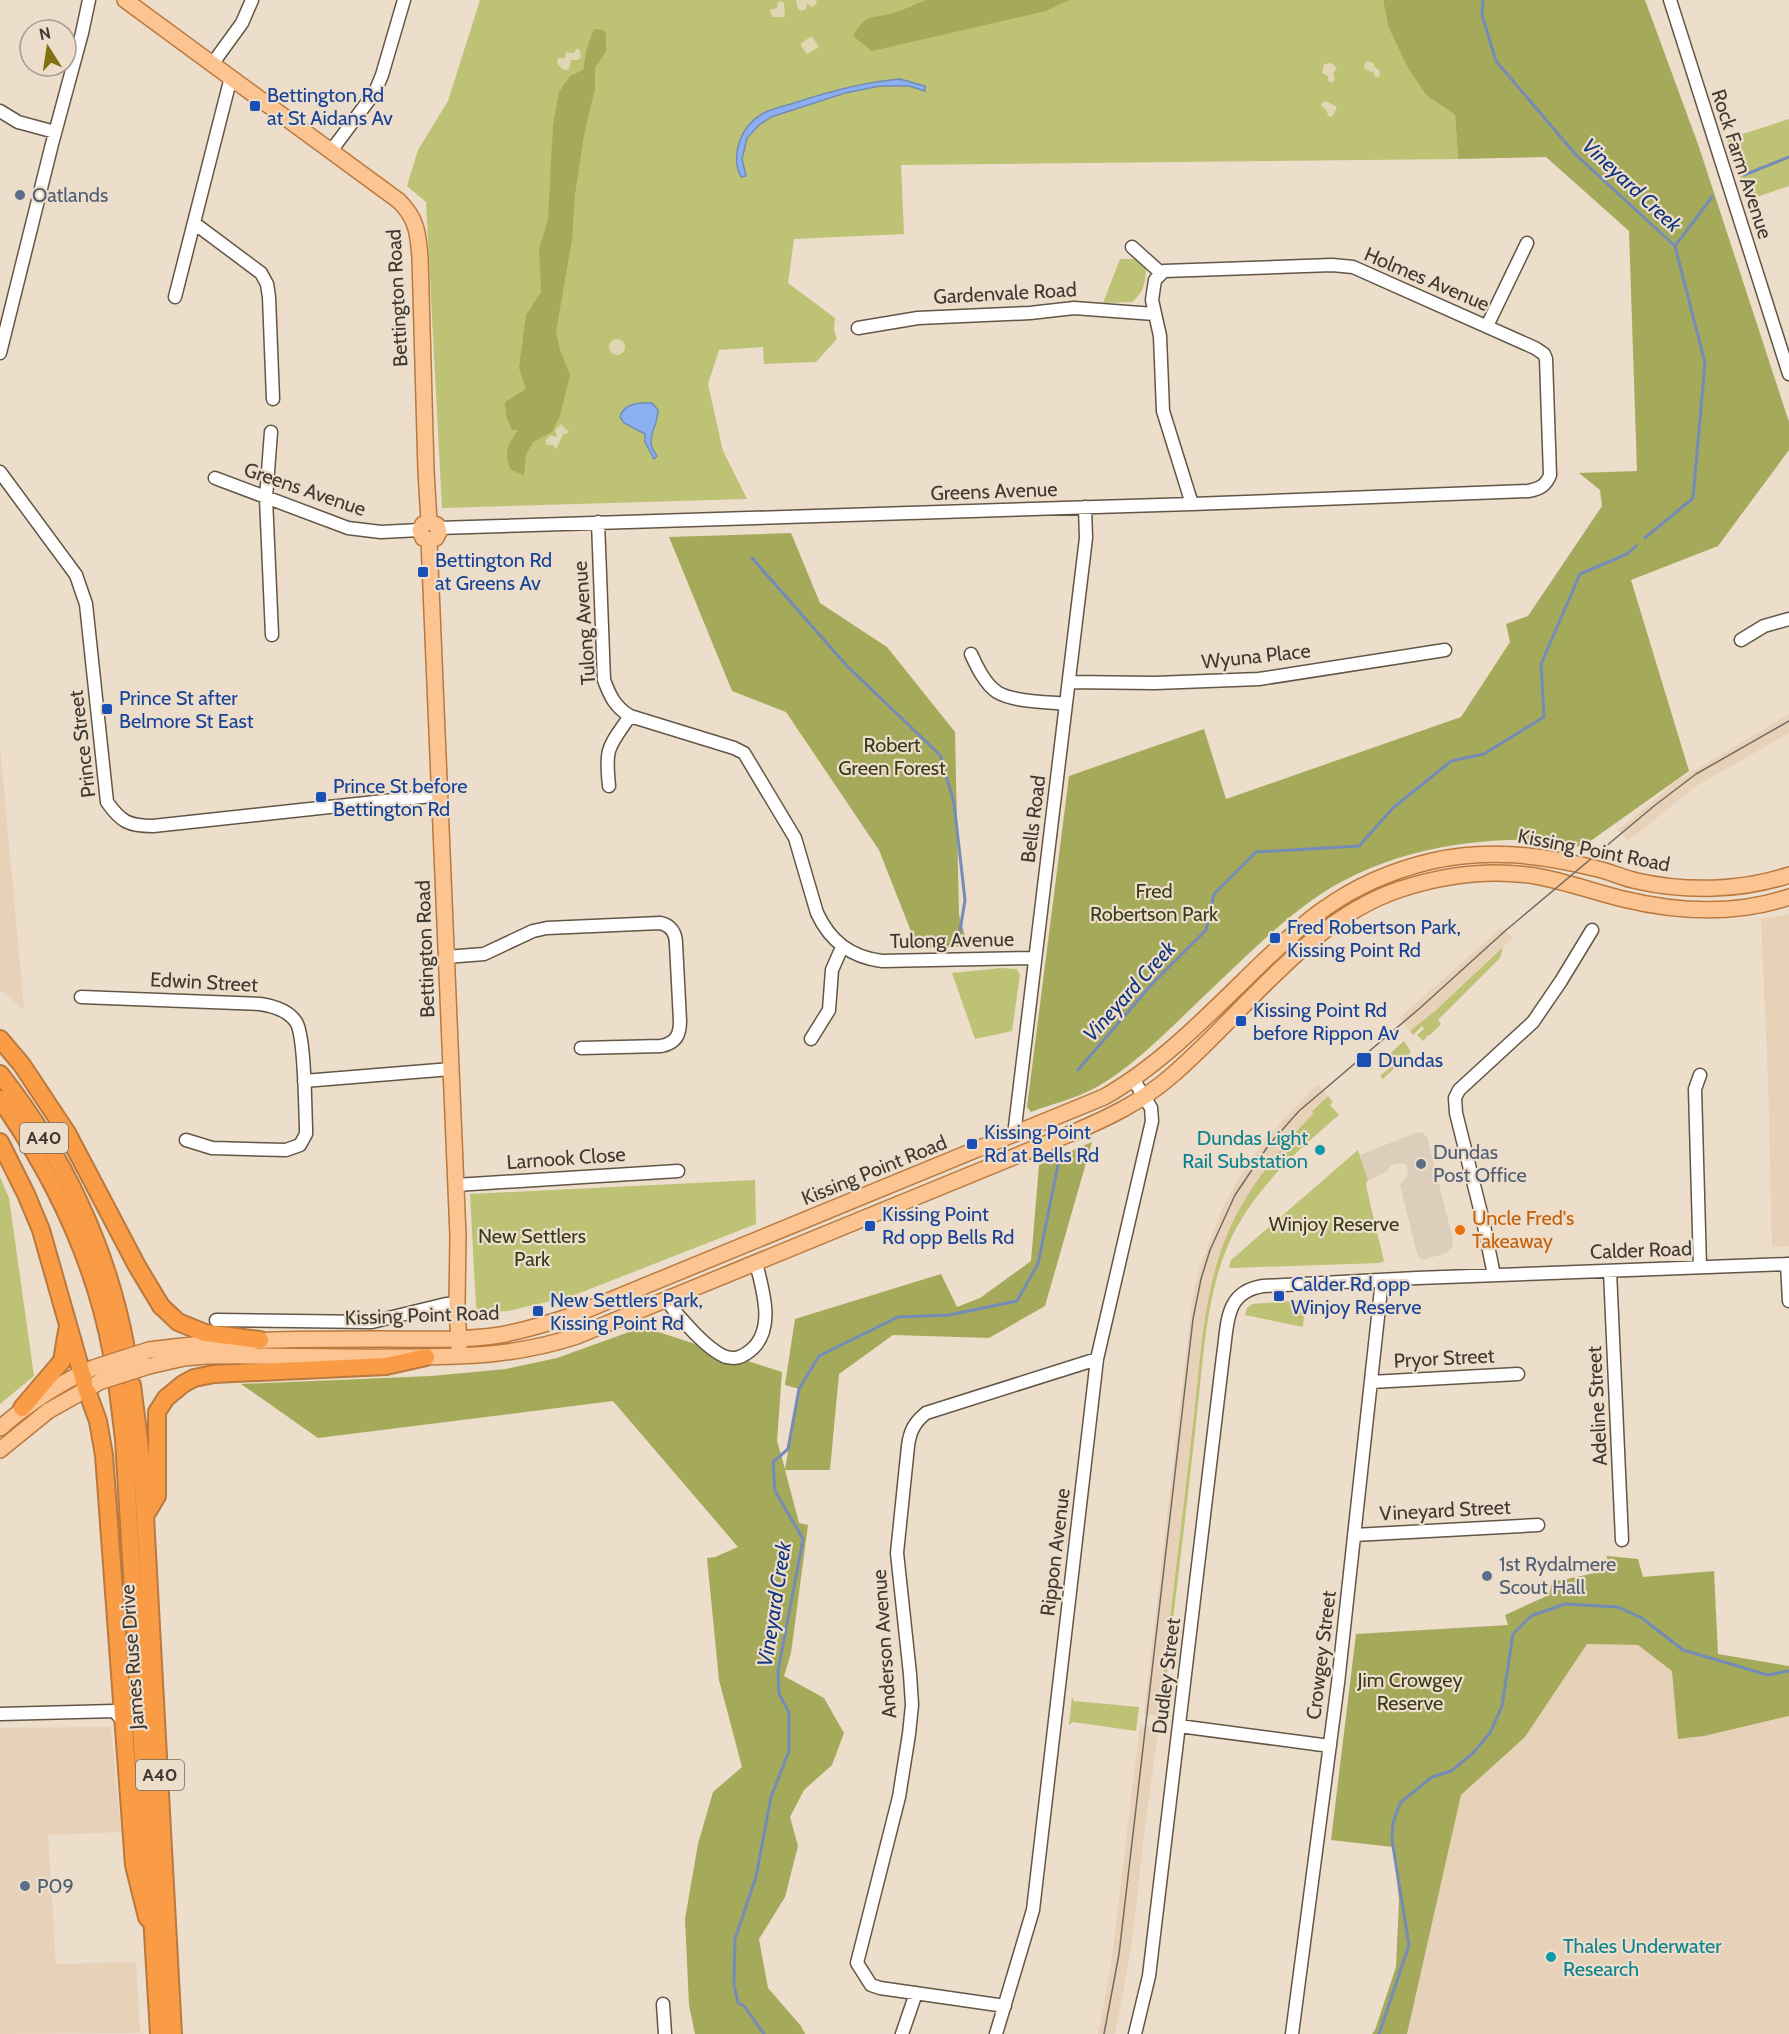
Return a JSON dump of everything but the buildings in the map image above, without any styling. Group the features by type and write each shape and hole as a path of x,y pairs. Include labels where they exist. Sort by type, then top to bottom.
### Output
{"highway":[{"path":"0,1040 22,1065 67,1133 136,1266 161,1306 178,1322 205,1333 260,1340"},
{"name":"A40","path":"0,1074 44,1138 64,1172 95,1240 120,1316 119,1352 107,1330 96,1288 68,1214 34,1150 0,1099"},
{"path":"0,1142 41,1230 68,1327 90,1378 104,1455 134,1865 147,1917 152,1923"},
{"path":"22,1408 62,1361 68,1327"},
{"path":"145,1516 157,1496 157,1412 166,1398 183,1384 194,1378 214,1374 386,1366 426,1357"},
{"name":"James Ruse Drive","path":"159,2034 124,1439 125,1387 141,1456 173,2034"}],"main road":[{"name":"Bettington Road","path":"125,0 399,201 413,217 417,228 420,256 425,459 458,1236 457,1304 460,1356"},
{"name":"Kissing Point Road","path":"90,1378 149,1350 260,1340 458,1338 498,1335 541,1326 579,1313 1075,1110 1104,1096 1133,1079 1163,1056 1293,934 1325,908 1369,883 1416,865 1469,855 1527,855 1567,862 1636,881 1703,888 1747,886 1789,875"},
{"name":"Kissing Point Road","path":"90,1378 184,1358 207,1356 426,1357 503,1354 546,1346 577,1336 1113,1115 1144,1097 1171,1076 1321,934 1350,913 1400,889 1458,875 1496,873 1536,876 1641,903 1685,909 1746,906 1789,897"},
{"path":"0,1428 22,1408 90,1378"},
{"path":"0,1450 90,1378"}],"street":[{"path":"0,353 5,311 82,33 89,0"},
{"path":"213,63 242,23 252,0"},
{"path":"331,151 375,92 404,0"},
{"name":"Rock Farm Avenue","path":"1670,0 1789,374"},
{"path":"175,297 231,77"},
{"path":"0,111 18,122 55,132"},
{"path":"194,223 261,273 267,284 273,399"},
{"path":"1487,326 1527,243"},
{"path":"1132,247 1161,273 1153,285 1152,300 1160,336 1163,411 1192,504"},
{"name":"Holmes Avenue","path":"1161,273 1168,270 1342,266 1363,271 1540,350 1546,359 1550,468 1548,481"},
{"name":"Gardenvale Road","path":"858,328 918,318 1030,313 1074,308 1154,315"},
{"path":"271,432 266,498 272,635"},
{"name":"Prince Street","path":"0,472 76,574 82,589 86,604 107,802 124,821 135,826 153,826 440,795"},
{"name":"Greens Avenue","path":"215,478 348,528 381,532 598,522 1528,491 1541,488 1548,481"},
{"name":"Bells Road","path":"1014,1135 1086,538 1085,507"},
{"name":"Tulong Avenue","path":"598,522 604,680 613,701 619,709 630,716 744,753 795,838 821,923 834,940 860,956 882,961 1034,958"},
{"path":"1741,640 1764,626 1789,619"},
{"name":"Wyuna Place","path":"1069,682 1155,683 1259,679 1445,650"},
{"path":"970,654 984,678 997,692 1015,698 1066,704"},
{"path":"609,786 607,752 630,716"},
{"path":"446,957 484,954 533,931 546,928 660,923 668,926 674,934 676,944 680,1021 679,1034 676,1039 662,1046 581,1048"},
{"path":"1494,1275 1456,1113 1455,1098 1459,1090 1533,1022 1592,930"},
{"path":"811,1040 829,1010 832,970 842,947"},
{"name":"Edwin Street","path":"81,997 260,1004 277,1007 291,1016 299,1027 302,1039 306,1134 300,1145 279,1150 212,1148 186,1140"},
{"path":"304,1081 451,1069"},
{"path":"1700,1075 1695,1089 1700,1267"},
{"name":"Rippon Avenue","path":"996,2034 1033,1910 1097,1359 1152,1121 1150,1107 1133,1079"},
{"name":"Larnook Close","path":"456,1185 678,1171"},
{"path":"666,1300 680,1318 715,1351 727,1357 740,1358 752,1350 761,1338 765,1325 764,1298 756,1263"},
{"path":"1788,1264 1789,1301"},
{"name":"Calder Road","path":"1228,1322 1235,1300 1241,1292 1251,1288 1382,1280 1788,1264"},
{"name":"Adeline Street","path":"1610,1270 1622,1540"},
{"name":"Crowgey Street","path":"1292,2034 1330,1746 1382,1280"},
{"path":"216,1320 372,1322 446,1304 457,1304"},
{"name":"Dudley Street","path":"1135,2034 1149,1976 1228,1322"},
{"name":"Anderson Avenue","path":"1005,2006 916,1994 871,1985 857,1963 899,1797 912,1704 897,1553 910,1432 916,1421 939,1407 1097,1359"},
{"name":"Pryor Street","path":"1371,1382 1518,1374"},
{"name":"Vineyard Street","path":"1354,1535 1538,1525"},
{"path":"104,1711 117,1707 122,1696"},
{"path":"0,1714 114,1711 124,1722"},
{"path":"1179,1726 1330,1746"},
{"path":"902,2034 916,1994"},
{"path":"663,2004 665,2034"}],"shaded area":[{"path":"1789,714 1789,733 1696,786 1628,841 1618,830 1677,781"},
{"path":"0,746 24,1009 0,990"},
{"path":"1789,914 1789,1246 1772,1247 1761,919"},
{"path":"1501,928 1514,938 1410,1031 1399,1018"},
{"path":"1318,1084 1328,1096 1312,1110 1313,1114 1288,1140 1257,1181 1229,1230 1217,1266 1204,1331 1163,1673 1166,1674 1160,1716 1144,1714 1193,1295 1200,1266 1222,1209 1253,1156 1278,1125"},
{"path":"1418,1132 1427,1137 1453,1240 1452,1248 1447,1253 1422,1260 1418,1257 1400,1185 1409,1172 1406,1164 1390,1165 1387,1171 1368,1181 1360,1155"},
{"path":"1587,1644 1638,1645 1673,1671 1678,1739 1704,1736 1789,1716 1789,2034 1407,2034 1461,1795 1525,1737"},
{"path":"1140,1725 1154,1727 1154,1730 1158,1731 1132,1943 1115,2034 1098,2034 1110,1972"},
{"name":"P09","path":"111,1727 121,1832 48,1835 56,1964 136,1962 140,2033 0,2034 0,1728"}],"green space":[{"path":"480,0 1383,0 1388,26 1426,95 1455,115 1458,159 901,165 904,234 794,239 788,283 835,318 834,329 837,339 816,362 764,364 763,347 719,350 708,384 723,451 747,499 442,508 426,202 407,186 418,150 448,101"},
{"path":"926,0 1069,0 1046,11 872,51 853,36 862,23 870,18 897,12"},
{"name":"Fred Robertson Park","path":"1383,0 1645,0 1699,147 1789,422 1789,450 1718,546 1631,580 1689,771 1582,847 1537,840 1477,842 1447,846 1388,861 1334,886 1280,925 1152,1046 1124,1069 1087,1092 1031,1112 1027,1107 1069,776 1204,729 1226,799 1461,717 1510,642 1506,624 1528,616 1602,506 1600,490 1579,473 1637,471 1629,231 1546,157 1458,159 1455,115 1426,95 1407,66 1388,26"},
{"path":"594,29 603,30 606,34 606,51 595,68 595,89 584,135 575,194 572,239 556,332 570,375 560,416 552,432 533,442 526,455 524,475 511,470 507,458 508,449 518,430 512,430 506,416 505,402 526,389 519,368 526,315 541,292 539,249 548,220 553,125 559,92 570,76 583,70 587,48"},
{"path":"1789,119 1789,186 1748,200 1727,139"},
{"path":"1120,259 1135,259 1146,266 1144,286 1132,302 1103,303"},
{"name":"Robert Green Forest","path":"791,533 820,603 887,647 955,732 959,915 968,946 918,949 879,850 786,712 732,691 669,537"},
{"path":"1503,947 1500,958 1438,1020 1441,1024 1430,1035 1423,1041 1417,1035 1424,1029 1422,1026 1413,1035 1410,1031 1435,1011"},
{"path":"1001,968 1017,969 1020,975 1012,1031 975,1039 952,973"},
{"path":"1404,1041 1411,1052 1383,1079 1380,1076 1392,1066 1385,1058"},
{"path":"1328,1096 1333,1102 1330,1105 1339,1115 1297,1152 1259,1193 1238,1225 1219,1271 1212,1296 1204,1347 1177,1589 1170,1644 1168,1644 1167,1674 1163,1673 1205,1320 1214,1273 1230,1228 1256,1182 1313,1114 1312,1111"},
{"path":"1092,1142 1045,1306 989,1338 893,1335 839,1374 830,1470 785,1470 799,1523 808,1525 791,1653 784,1676 824,1698 844,1733 832,1765 804,1790 790,1817 798,1846 785,1897 759,1939 768,1988 801,2026 805,2034 695,2034 689,2005 685,1919 698,1844 713,1792 742,1767 719,1680 707,1558 738,1547 613,1401 318,1438 241,1384 431,1376 506,1369 557,1358 643,1327 782,1372 777,1441 785,1469 799,1389 785,1385 795,1319 941,1274 957,1307 980,1298 1031,1261 1039,1165"},
{"name":"Winjoy Reserve","path":"1358,1150 1368,1181 1366,1182 1367,1190 1384,1261 1380,1263 1231,1268 1229,1266 1231,1260"},
{"path":"0,1177 9,1198 34,1376 0,1404"},
{"name":"New Settlers Park","path":"755,1180 756,1224 572,1296 508,1311 478,1313 470,1194"},
{"path":"1305,1300 1303,1327 1245,1315 1247,1308 1252,1304"},
{"name":"Jim Crowgey Reserve","path":"1607,1556 1638,1559 1643,1577 1714,1571 1718,1654 1789,1666 1789,1716 1704,1736 1678,1739 1672,1671 1638,1645 1587,1644 1525,1737 1461,1795 1407,2034 1372,2034 1396,1967 1399,1900 1393,1847 1331,1840 1356,1634 1508,1625 1505,1615 1549,1595 1552,1582 1605,1571"},
{"path":"1072,1697 1074,1701 1139,1707 1136,1731 1073,1722 1069,1725"}],"sand":[{"path":"796,0 816,0 817,3 813,7 807,4 806,9 801,11 798,9"},
{"path":"780,1 784,2 785,16 772,17 770,10 777,8"},
{"path":"812,36 819,47 807,54 801,43"},
{"path":"576,49 580,50 581,58 571,60 569,69 564,70 557,64 558,58 565,58 566,52 574,53"},
{"path":"1367,61 1374,63 1380,71 1379,77 1375,77 1374,73 1365,69"},
{"path":"1331,63 1337,68 1333,74 1335,79 1332,83 1328,81 1328,76 1322,73 1324,64"},
{"path":"1326,101 1337,107 1332,117 1328,116 1327,111 1321,106 1321,103"},
{"path":"614,339 620,339 625,347 623,353 614,355 609,350 609,344"},
{"path":"561,424 569,432 563,435 556,449 553,445 547,445 545,440 551,435 557,436 555,430"}],"water":[{"path":"900,79 925,86 925,91 909,86 880,86 845,93 771,117 759,125 747,138 742,159 746,176 741,177 737,151 743,133 762,114 835,91 873,82"},
{"path":"639,403 652,403 658,410 651,439 657,456 654,459 645,442 645,434 624,423 620,417 627,407"}],"waterway":[{"name":"Vineyard Creek","path":"1483,0 1482,15 1496,61 1576,155 1675,246 1705,363 1693,498 1645,538"},
{"path":"1744,175 1789,157"},
{"path":"1675,246 1712,197"},
{"name":"Vineyard Creek","path":"1078,1070 1152,984 1206,930 1214,894 1256,852 1359,846 1393,808 1451,761 1484,754 1544,717 1541,664 1580,574 1627,554 1636,546"},
{"path":"752,558 847,666 940,755 954,803 965,900 958,943"},
{"name":"Vineyard Creek","path":"764,2034 744,2006 738,2003 734,1985 735,1939 756,1877 771,1797 789,1751 789,1712 779,1694 778,1671 803,1539 775,1491 773,1462 788,1449 799,1389 819,1356 898,1317 949,1315 1017,1301 1038,1264 1059,1160"},
{"path":"1379,2034 1409,1945 1392,1840 1393,1823 1400,1803 1432,1777 1451,1771 1472,1754 1490,1733 1502,1706 1513,1634 1531,1616 1565,1604 1618,1607 1642,1618 1683,1650 1768,1675 1789,1671"}],"tram line":[{"path":"1104,2034 1119,1954 1193,1319 1201,1279 1210,1250 1235,1195 1268,1146 1299,1111 1420,1008 1505,931 1654,806 1696,774 1789,721"}],"place":[{"name":"Bettington Rd at St Aidans Av","path":"255,106"},
{"name":"Oatlands","path":"20,195"},
{"name":"Bettington Rd at Greens Av","path":"423,572"},
{"name":"Prince St after Belmore St East","path":"107,709"},
{"name":"Prince St before Bettington Rd","path":"321,797"},
{"name":"Fred Robertson Park, Kissing Point Rd","path":"1275,938"},
{"name":"Kissing Point Rd before Rippon Av","path":"1241,1021"},
{"name":"Dundas","path":"1364,1060"},
{"name":"Kissing Point Rd at Bells Rd","path":"972,1144"},
{"name":"Dundas Light Rail Substation","path":"1320,1150"},
{"name":"Dundas Post Office","path":"1421,1164"},
{"name":"Kissing Point Rd opp Bells Rd","path":"870,1226"},
{"name":"Uncle Fred's Takeaway","path":"1460,1230"},
{"name":"Calder Rd opp Winjoy Reserve","path":"1279,1296"},
{"name":"New Settlers Park, Kissing Point Rd","path":"538,1311"},
{"name":"1st Rydalmere Scout Hall","path":"1487,1576"},
{"name":"P09","path":"25,1886"},
{"name":"Thales Underwater Research","path":"1551,1957"}]}
